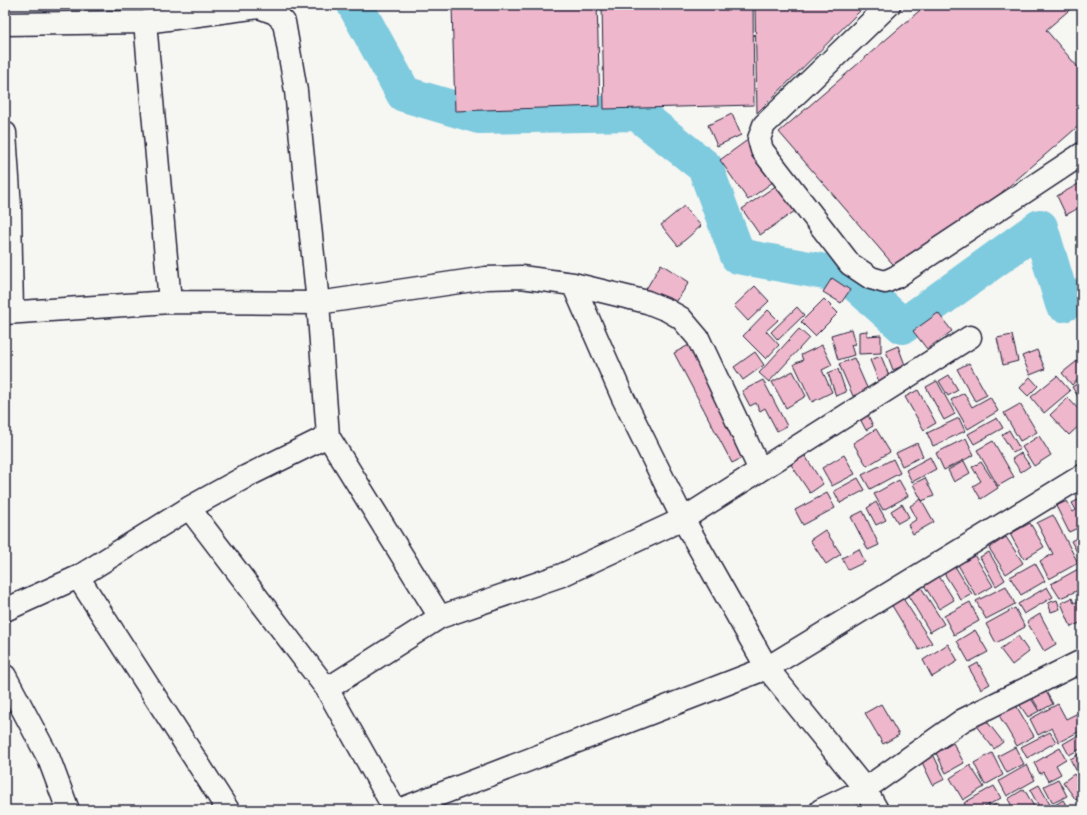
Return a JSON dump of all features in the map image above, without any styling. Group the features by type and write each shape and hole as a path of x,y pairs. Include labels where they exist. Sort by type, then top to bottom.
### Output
{"street":[{"path":"889,5 764,125 758,139 762,150 850,264 871,278 885,282 896,277 1082,154"},
{"path":"5,24 145,22 259,7 275,13 284,22 296,91 318,303 328,436 440,617"},
{"path":"145,22 170,302"},
{"path":"5,133 8,312 170,302 318,303 486,278 521,277 573,284 647,302 667,310 681,318 698,338 760,470"},
{"path":"573,284 623,398 683,519 767,668 865,789 877,810"},
{"path":"327,689 440,617 562,575 683,519 970,337"},
{"path":"5,610 78,578 189,508 247,476 328,436"},
{"path":"399,810 767,668 1082,476"},
{"path":"189,508 327,689 395,810"},
{"path":"78,578 228,810"},
{"path":"821,810 865,789 963,720 1081,664"},
{"path":"5,676 49,759 68,810"}],"building":[{"path":"452,5 597,5 600,106 455,111"},
{"path":"602,5 753,5 754,105 604,109"},
{"path":"755,5 866,5 757,113"},
{"path":"926,5 1075,5 1046,30 1082,72 1082,123 904,277 779,132"},
{"path":"732,114 741,135 717,146 708,125"},
{"path":"749,139 777,179 748,200 720,160"},
{"path":"1082,182 1082,206 1066,215 1057,196"},
{"path":"780,183 798,209 760,235 742,209"},
{"path":"684,206 701,226 678,246 661,225"},
{"path":"661,264 689,282 675,304 660,295 658,298 645,291"},
{"path":"832,278 850,290 841,303 823,292"},
{"path":"755,286 769,301 748,321 734,306"},
{"path":"824,299 838,313 815,336 801,322"},
{"path":"797,307 804,315 778,340 771,332"},
{"path":"768,310 778,320 766,331 779,345 766,359 743,336"},
{"path":"938,313 952,331 927,349 913,331"},
{"path":"799,329 809,338 769,382 759,373"},
{"path":"851,329 855,344 851,345 854,355 838,360 831,335"},
{"path":"867,331 867,336 881,335 881,353 859,354 859,332"},
{"path":"1012,335 1018,361 1003,365 997,338"},
{"path":"691,344 750,454 732,463 674,353"},
{"path":"822,345 832,365 822,370 832,392 812,402 794,364 803,360 801,355"},
{"path":"898,346 905,365 893,370 886,351"},
{"path":"1037,350 1045,369 1030,375 1022,356"},
{"path":"755,352 764,365 743,380 734,367"},
{"path":"881,356 890,378 879,382 870,360"},
{"path":"1082,357 1082,376 1072,385 1062,373"},
{"path":"854,358 868,390 853,396 839,364"},
{"path":"969,363 987,395 975,401 957,369"},
{"path":"838,369 846,392 836,396 828,373"},
{"path":"793,371 806,396 786,408 772,382"},
{"path":"949,375 958,390 948,396 939,381"},
{"path":"1057,376 1070,391 1044,413 1031,397"},
{"path":"1030,377 1038,386 1028,396 1020,388"},
{"path":"763,380 787,426 777,431 765,408 760,411 756,403 750,406 742,391"},
{"path":"937,381 955,414 944,420 926,387"},
{"path":"1082,381 1082,403 1072,387"},
{"path":"918,390 936,423 924,430 905,397"},
{"path":"964,393 972,407 990,397 998,411 968,429 951,400"},
{"path":"1068,398 1082,413 1082,423 1069,435 1050,415"},
{"path":"1020,404 1037,432 1020,441 1004,413"},
{"path":"868,415 873,426 866,430 860,419"},
{"path":"959,418 965,431 933,446 927,433"},
{"path":"997,418 1003,428 974,444 968,434"},
{"path":"876,429 890,452 867,466 853,443"},
{"path":"1009,430 1020,449 1013,453 1002,435"},
{"path":"1039,436 1051,455 1034,466 1022,447"},
{"path":"966,438 974,455 944,470 936,453"},
{"path":"993,441 1014,477 998,486 977,450"},
{"path":"917,443 923,456 902,466 896,453"},
{"path":"1021,453 1030,466 1021,472 1012,459"},
{"path":"804,454 823,484 810,493 790,463"},
{"path":"844,455 855,474 832,486 822,468"},
{"path":"930,457 936,469 912,482 906,470"},
{"path":"893,459 900,473 870,489 862,475"},
{"path":"964,461 970,473 954,482 948,470"},
{"path":"981,462 998,488 981,499 973,486 981,481 972,467"},
{"path":"858,478 865,490 840,503 834,491"},
{"path":"925,478 934,496 922,501 913,484"},
{"path":"899,480 908,496 883,510 874,494"},
{"path":"827,493 835,508 803,525 795,510"},
{"path":"1082,498 1082,526 1069,532 1056,506 1067,501 1073,512 1076,510 1072,503"},
{"path":"921,499 934,522 913,534 908,525 917,519 910,506"},
{"path":"876,502 886,520 876,525 867,508"},
{"path":"902,504 909,517 898,523 891,511"},
{"path":"863,511 879,545 868,550 851,517"},
{"path":"1053,515 1078,563 1049,579 1040,561 1053,554 1037,523"},
{"path":"1030,523 1044,547 1024,559 1010,534"},
{"path":"825,530 841,554 826,564 810,540"},
{"path":"1082,535 1082,561 1071,541"},
{"path":"1006,537 1023,563 1006,574 989,548"},
{"path":"859,549 865,562 848,570 842,558"},
{"path":"989,552 1005,580 996,586 980,557"},
{"path":"973,553 993,586 976,596 957,563"},
{"path":"953,563 972,594 961,600 942,570"},
{"path":"1035,563 1045,581 1021,595 1010,577"},
{"path":"1080,568 1082,572 1082,583 1077,585 1079,590 1060,598 1051,584"},
{"path":"937,573 954,600 939,609 922,582"},
{"path":"919,584 944,624 930,632 906,592"},
{"path":"1006,586 1015,604 986,619 976,601"},
{"path":"1047,587 1053,597 1024,614 1018,604"},
{"path":"902,597 932,643 919,650 891,604"},
{"path":"1072,598 1074,603 1079,601 1082,609 1082,615 1080,616 1082,622 1071,627 1061,603"},
{"path":"1057,600 1060,609 1051,612 1048,603"},
{"path":"970,602 979,621 954,635 944,616"},
{"path":"1015,608 1025,627 996,643 986,624"},
{"path":"1040,614 1056,644 1044,651 1027,622"},
{"path":"975,630 988,652 969,662 957,641"},
{"path":"1018,636 1029,652 1012,665 1000,649"},
{"path":"948,644 958,661 932,677 923,660"},
{"path":"978,663 990,684 981,689 969,668"},
{"path":"1043,686 1053,704 1040,711 1030,694"},
{"path":"1028,694 1039,711 1028,717 1017,701"},
{"path":"1014,702 1034,736 1017,746 997,712"},
{"path":"881,704 899,735 883,744 865,713"},
{"path":"1058,704 1066,719 1082,711 1082,730 1059,742 1052,728 1038,735 1030,719"},
{"path":"985,719 1003,742 994,749 976,726"},
{"path":"1050,732 1056,742 1027,758 1021,747"},
{"path":"1082,733 1082,748 1069,755 1063,744"},
{"path":"953,743 964,763 946,773 936,753"},
{"path":"1015,747 1024,764 1007,773 998,756"},
{"path":"1060,748 1066,759 1056,765 1061,774 1048,781 1043,772 1040,774 1034,763"},
{"path":"932,752 945,779 933,785 920,758"},
{"path":"992,753 1003,775 985,785 974,763"},
{"path":"1082,753 1082,781 1070,759"},
{"path":"970,765 984,787 963,800 950,778"},
{"path":"1027,765 1035,780 1007,796 999,781"},
{"path":"1074,774 1082,786 1082,796 1076,800 1063,782"},
{"path":"1058,779 1067,796 1053,803 1044,786"},
{"path":"1039,785 1053,810 1041,810 1030,790"},
{"path":"994,786 1001,798 979,810 968,810 964,803"},
{"path":"1024,789 1036,810 1014,810 1008,799"},
{"path":"1063,800 1069,810 1057,810 1055,805"},
{"path":"998,803 1002,810 986,810"}],"waterway":[{"path":"355,5 404,94 479,116 637,113 705,167 738,256 847,276 903,326 1040,227 1063,304 1082,296"}]}
